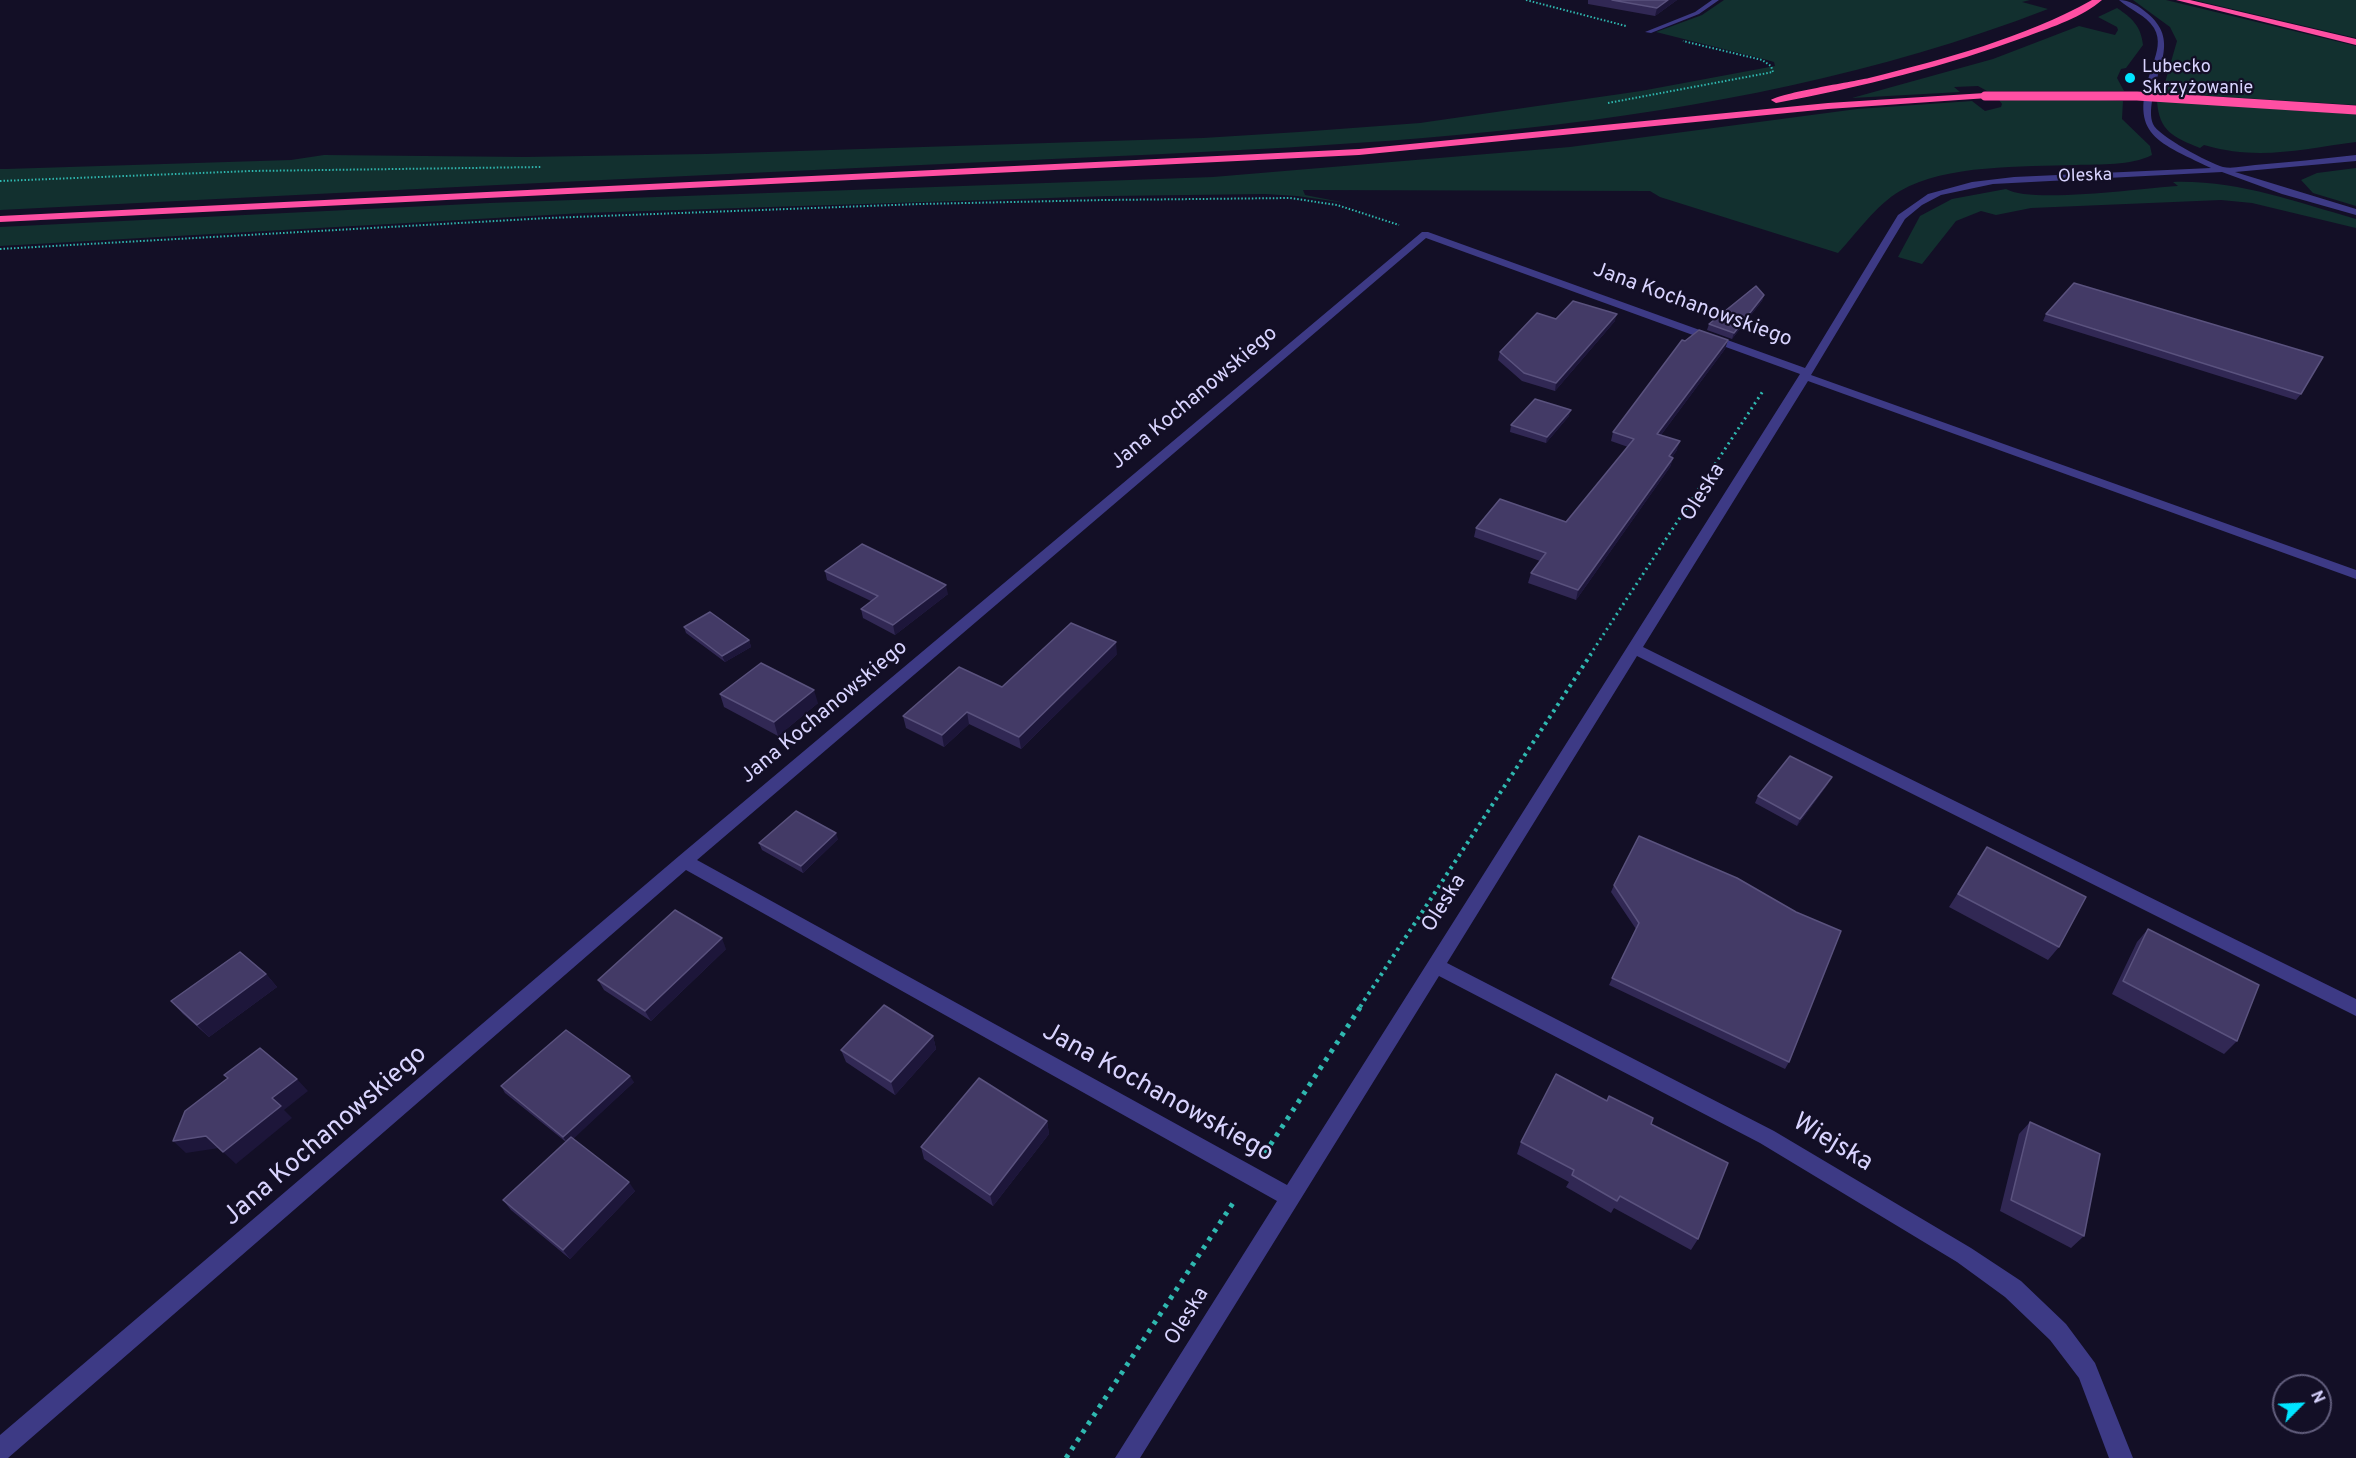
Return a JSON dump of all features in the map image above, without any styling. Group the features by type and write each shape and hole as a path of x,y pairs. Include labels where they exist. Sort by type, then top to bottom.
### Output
{"highway":[{"path":"1609,127 1779,100 1885,76 1996,44 2098,0"},
{"path":"2180,0 2356,42"},
{"path":"0,219 1199,162 1431,146 1824,106 1985,96 2089,95 2206,99 2356,110"}],"street":[{"path":"1649,32 1697,13 1716,0"},
{"path":"2122,0 2150,17 2162,38 2163,49 2147,100 2147,116 2151,129 2179,148 2224,170 2356,212"},
{"name":"Oleska","path":"1127,1458 1902,217 1917,202 1932,195 1968,185 2006,180 2224,170 2356,158"},
{"name":"Jana Kochanowskiego","path":"0,1450 685,861 1425,234 1784,364 1805,374"},
{"path":"1805,374 2356,576"},
{"path":"1633,648 2356,1008"},
{"name":"Jana Kochanowskiego","path":"685,861 1289,1197"},
{"name":"Wiejska","path":"1434,965 1767,1137 1964,1255 2013,1290 2058,1332 2087,1371 2121,1458"}],"path":[{"path":"1526,0 1762,60 1771,66 1773,72 1604,103"},
{"path":"0,181 251,171 546,167"},
{"path":"0,249 548,218 908,204 1254,198 1290,198 1337,205 1425,234"},
{"path":"1066,1458 1771,379 1784,364"}],"green space":[{"path":"1724,0 2030,0 2022,2 2048,9 1920,52 1790,86 1658,110 1524,128 1390,141 1255,149 0,210 0,169 291,160 324,155 525,157 706,154 1203,138 1420,123 1641,91 1775,66 1774,62 1656,32 1702,15"},
{"path":"2133,0 2166,0 2356,46 2356,105 2162,93 2177,41 2170,27"},
{"path":"2194,0 2356,0 2356,38"},
{"path":"2117,8 2135,23 2143,45 2126,68 2121,69 2117,78 2124,91 1987,91 1978,86 1954,87 1960,92 1852,98 1993,59 2079,26 2115,35 2117,27 2098,17"},
{"path":"1999,100 2123,101 2122,119 2150,146 2152,155 2115,164 2009,167 1962,171 1919,182 1900,191 1883,204 1838,253 1660,197 1650,191 1303,190 1305,195 1346,203 1265,194 1110,196 584,213 0,246 0,227 490,203 1213,177 1570,147 1857,109 1972,101 1985,111 2001,107"},
{"path":"2157,101 2356,114 2356,142 2262,153 2224,150 2204,145 2200,148 2169,132 2161,119"},
{"path":"2356,168 2356,206 2313,193 2301,180 2317,173"},
{"path":"2173,182 2197,182 2266,193 2356,219 2356,228 2252,203 2221,200 2031,208 1996,215 1981,211 1956,221 1922,264 1898,257 1920,216 1952,199 2006,189 2019,193 2062,195 2178,186"}],"building":[{"path":"1612,0 1668,0 1657,8"},
{"path":"2074,283 2323,357 2301,394 2046,314"},
{"path":"1756,286 1764,295 1734,333 1709,324"},
{"path":"1573,301 1617,314 1556,383 1524,373 1500,352 1537,313 1556,319"},
{"path":"1699,330 1728,340 1657,434 1680,441 1669,456 1673,458 1578,590 1531,573 1546,553 1476,528 1500,499 1566,522 1634,439 1613,432 1682,340 1685,341"},
{"path":"1535,399 1571,410 1547,437 1511,425"},
{"path":"862,544 946,585 893,625 861,609 878,596 825,571"},
{"path":"710,612 749,640 722,656 684,627"},
{"path":"1071,623 1116,642 1019,737 967,712 942,735 903,716 959,667 1002,687"},
{"path":"761,663 814,690 774,722 720,694"},
{"path":"1790,756 1832,777 1800,819 1758,796"},
{"path":"796,811 836,833 801,866 759,843"},
{"path":"1639,836 1737,878 1796,912 1841,931 1789,1062 1612,978 1639,923 1614,885"},
{"path":"1987,847 2086,897 2059,947 1958,894"},
{"path":"675,910 722,938 645,1011 598,980"},
{"path":"2148,929 2259,985 2237,1041 2123,981"},
{"path":"240,952 266,974 197,1025 171,1001"},
{"path":"884,1005 933,1036 891,1082 841,1050"},
{"path":"566,1030 630,1076 563,1137 501,1086"},
{"path":"260,1048 297,1079 272,1098 281,1106 223,1152 206,1136 173,1141 185,1111 228,1078 224,1075"},
{"path":"1556,1074 1607,1101 1609,1096 1653,1118 1651,1124 1728,1163 1698,1239 1620,1196 1617,1201 1572,1175 1574,1170 1521,1142"},
{"path":"979,1078 1047,1121 990,1195 921,1147"},
{"path":"2030,1122 2100,1154 2084,1236 2011,1200"},
{"path":"571,1137 629,1182 563,1250 503,1200"}],"place":[{"name":"Lubecko Skrzyżowanie","path":"2130,78"}]}
